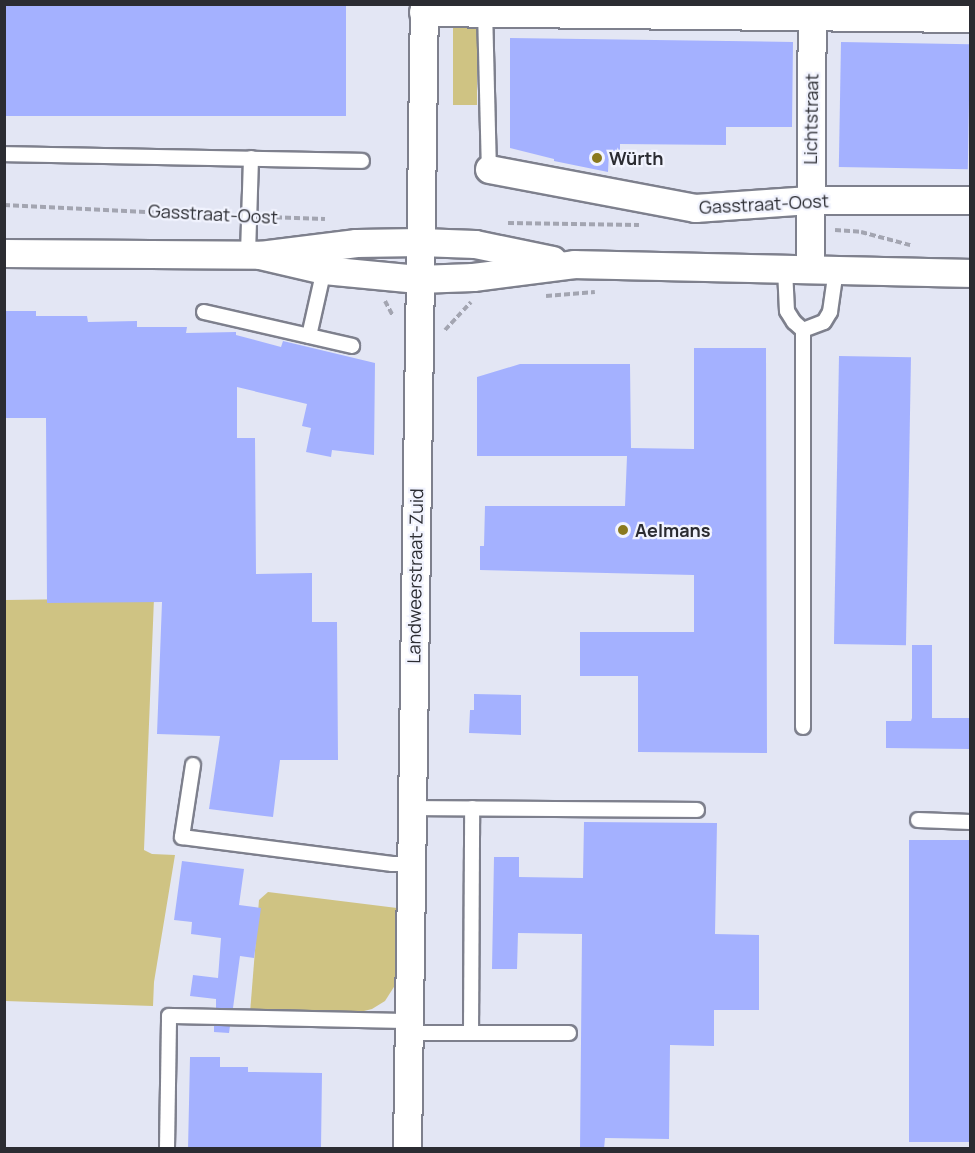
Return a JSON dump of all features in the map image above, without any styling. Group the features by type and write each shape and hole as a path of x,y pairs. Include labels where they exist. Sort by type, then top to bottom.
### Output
{"street":[{"path":"424,8 812,10 970,18"},
{"name":"Landweerstraat-Zuid","path":"407,1149 418,279 424,8"},
{"name":"Lichtstraat","path":"810,269 812,10"},
{"name":"Gasstraat-Oost","path":"489,169 695,208 810,200 970,200"},
{"path":"327,259 356,243 420,242 475,244 574,264"},
{"path":"4,253 254,254 327,259 418,279 473,278 574,264 970,273"}],"lane":[{"path":"485,8 489,169"},
{"path":"4,154 362,161"},
{"path":"251,158 249,216 254,254"},
{"path":"309,336 327,259"},
{"path":"803,330 824,322 830,312 810,269"},
{"path":"803,727 803,330 787,311 810,269"},
{"path":"204,312 352,346"},
{"path":"193,765 182,837 392,864 411,864"},
{"path":"412,808 698,810"},
{"path":"471,1033 472,808"},
{"path":"918,820 970,822"},
{"path":"167,1149 169,1016 409,1027 471,1033 569,1033"}],"path":[{"name":"Gasstraat-Oost","path":"4,205 332,219"},
{"path":"541,296 599,292"},
{"path":"461,301 483,300"}],"shaded area":[{"path":"453,5 477,5 477,105 453,105"},
{"path":"154,598 144,850 152,854 175,855 154,982 153,1006 5,1001 5,600"},
{"path":"268,892 397,908 399,979 385,1001 372,1009 348,1015 250,1013 259,900"}],"building":[{"path":"4,4 346,4 346,116 4,116"},
{"path":"510,38 793,42 792,127 726,127 726,145 620,144 620,151 609,151 608,172 554,161 554,159 510,148"},
{"path":"841,42 970,44 968,169 839,167"},
{"path":"4,311 36,311 36,316 87,316 88,322 137,321 137,327 187,327 186,333 236,332 236,335 281,347 283,341 375,363 374,455 332,450 331,457 306,452 311,428 302,426 307,404 237,387 237,438 255,438 256,574 312,573 312,622 337,622 338,760 280,760 273,817 209,809 220,736 157,734 162,602 47,603 46,418 4,418"},
{"path":"694,348 766,348 767,753 638,752 638,676 580,676 580,632 694,632 694,575 480,570 480,546 484,546 485,506 625,506 627,456 477,456 477,377 520,364 630,364 631,448 694,449"},
{"path":"839,356 911,357 906,645 834,644"},
{"path":"912,645 932,645 932,718 970,718 970,749 886,748 886,721 911,721 912,718"},
{"path":"474,694 521,695 521,735 469,733 470,710 474,710"},
{"path":"584,822 717,823 715,934 759,935 759,1010 714,1010 714,1046 670,1045 669,1139 605,1138 604,1149 580,1149 582,934 518,933 517,969 492,969 494,857 519,857 519,877 583,878"},
{"path":"909,840 970,840 970,1142 909,1142"},
{"path":"182,861 244,869 239,905 261,908 254,958 240,956 233,1008 216,1008 216,999 190,996 193,975 218,978 221,938 191,934 192,922 174,920"},
{"path":"214,1026 230,1026 229,1033 214,1032"},
{"path":"190,1057 220,1057 220,1067 248,1067 248,1072 322,1073 321,1149 188,1149"}],"place":[{"name":"Würth","path":"597,158"},
{"name":"Aelmans","path":"623,530"}]}
